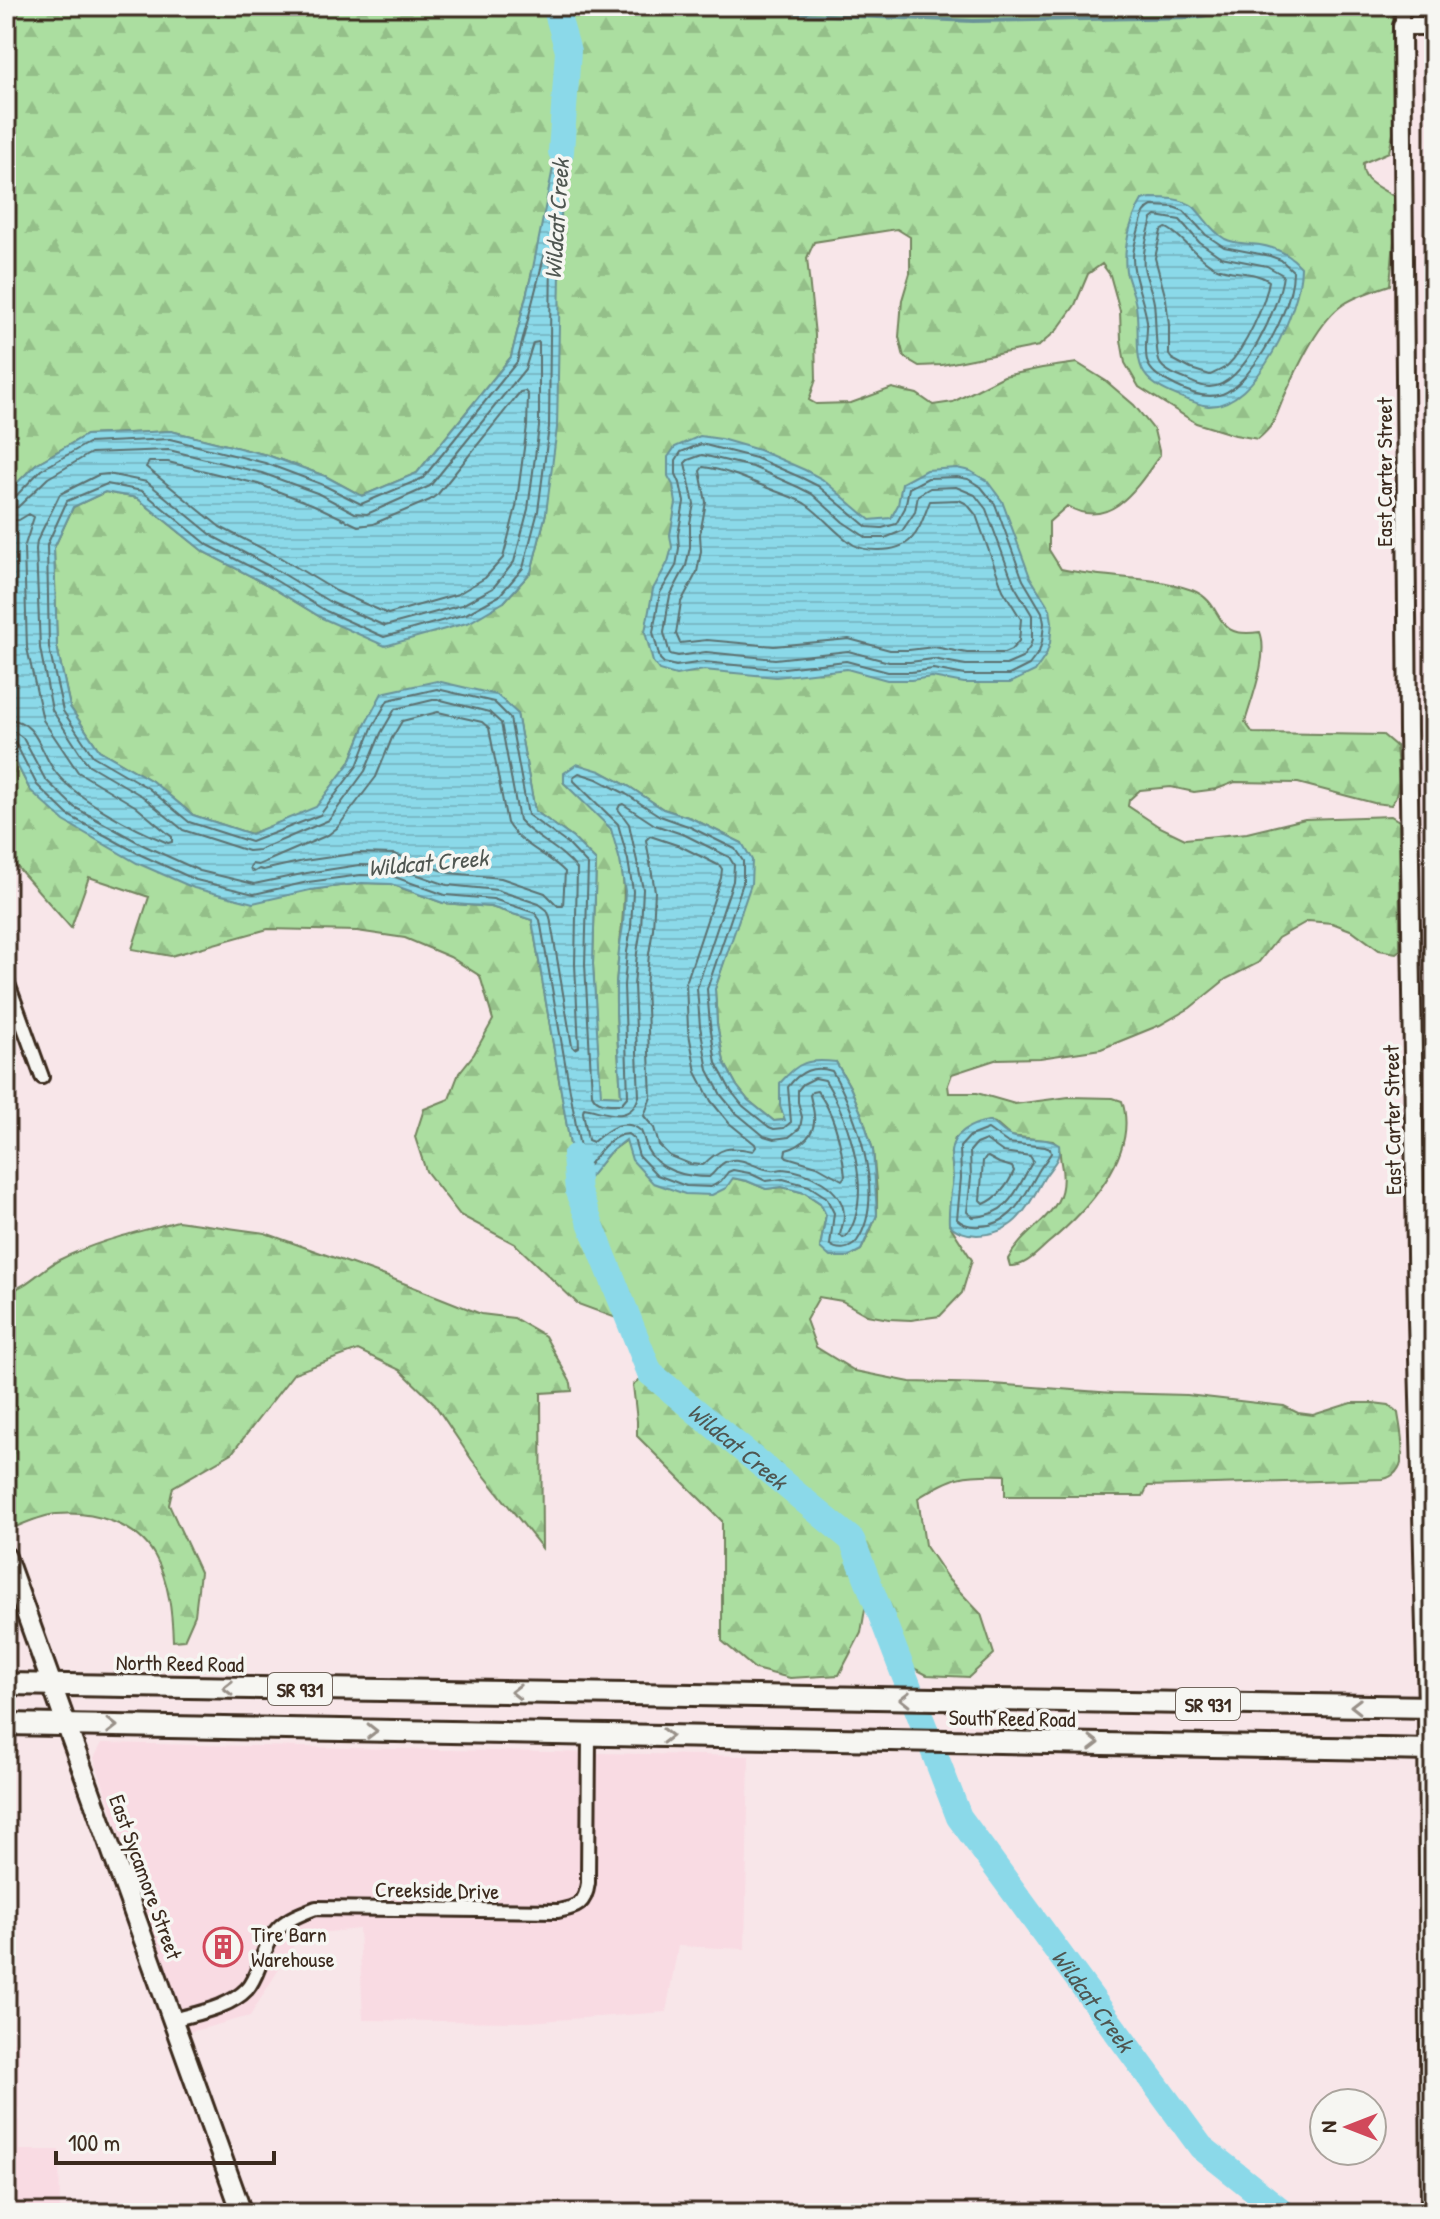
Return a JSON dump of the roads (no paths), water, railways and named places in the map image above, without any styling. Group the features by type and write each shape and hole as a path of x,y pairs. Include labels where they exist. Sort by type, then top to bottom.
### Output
{"main road":[{"name":"East Sycamore Street","path":"6,1557 242,2213"},
{"name":"North Reed Road","path":"6,1684 594,1693"},
{"name":"South Reed Road","path":"594,1693 1430,1707"},
{"name":"SR 931","path":"6,1724 589,1735"},
{"name":"South Reed Road","path":"589,1735 1430,1750"}],"street":[{"path":"1402,6 1402,26 1434,26"},
{"name":"East Carter Street","path":"1402,26 1408,730 1428,1490 1430,2213"},
{"path":"6,978 42,1077"},
{"name":"Creekside Drive","path":"173,2020 236,1998 254,1978 270,1938 279,1927 289,1918 316,1908 558,1911 577,1907 587,1894 588,1883 589,1735"}],"water":[{"path":"563,118 557,428 546,513 531,572 504,602 470,622 385,646 322,618 204,552 137,498 105,492 73,507 54,548 57,647 70,707 99,750 152,781 193,815 251,834 316,807 350,762 382,693 437,681 497,695 517,713 535,811 573,838 596,861 593,964 601,1095 621,1096 616,984 625,891 611,829 564,783 564,773 577,764 600,771 663,809 691,818 742,843 752,860 751,884 715,989 724,1062 748,1100 774,1121 785,1120 780,1105 780,1083 787,1076 805,1063 836,1062 862,1115 873,1150 877,1215 861,1250 848,1257 830,1257 820,1248 826,1215 820,1203 805,1193 782,1187 766,1189 733,1178 726,1188 712,1195 685,1194 653,1183 632,1160 626,1140 609,1153 578,1192 532,920 491,907 443,903 391,884 362,883 310,890 253,903 194,888 137,863 64,821 30,790 6,743 6,494 36,464 86,435 171,431 267,455 325,476 362,496 417,473 511,357 533,268"},
{"path":"1173,199 1189,204 1225,239 1271,248 1284,253 1301,267 1293,306 1273,353 1243,391 1226,402 1208,406 1173,394 1152,382 1141,366 1137,310 1126,271 1126,253 1134,216 1142,200"},
{"path":"700,436 759,450 805,470 822,479 870,520 891,518 898,505 902,483 926,470 957,468 970,471 987,481 1002,501 1030,577 1050,609 1052,622 1046,655 1035,671 1010,683 964,683 932,677 887,680 847,669 776,677 704,670 676,675 659,670 653,662 645,632 653,589 668,562 672,547 670,535 676,503 668,476 668,457 675,447"},
{"path":"989,1121 1012,1136 1053,1142 1059,1145 1058,1155 1019,1217 1002,1230 969,1234 949,1224 952,1145 964,1130"}],"waterway":[{"name":"Wildcat Creek","path":"555,6 568,51 561,152"},
{"path":"617,6 973,21 1195,17 1260,6"},
{"name":"Wildcat Creek","path":"575,1157 578,1192 650,1373 852,1540 959,1817 1201,2147 1284,2213"}],"place":[{"name":"Tire Barn Warehouse","path":"223,1947"}]}
